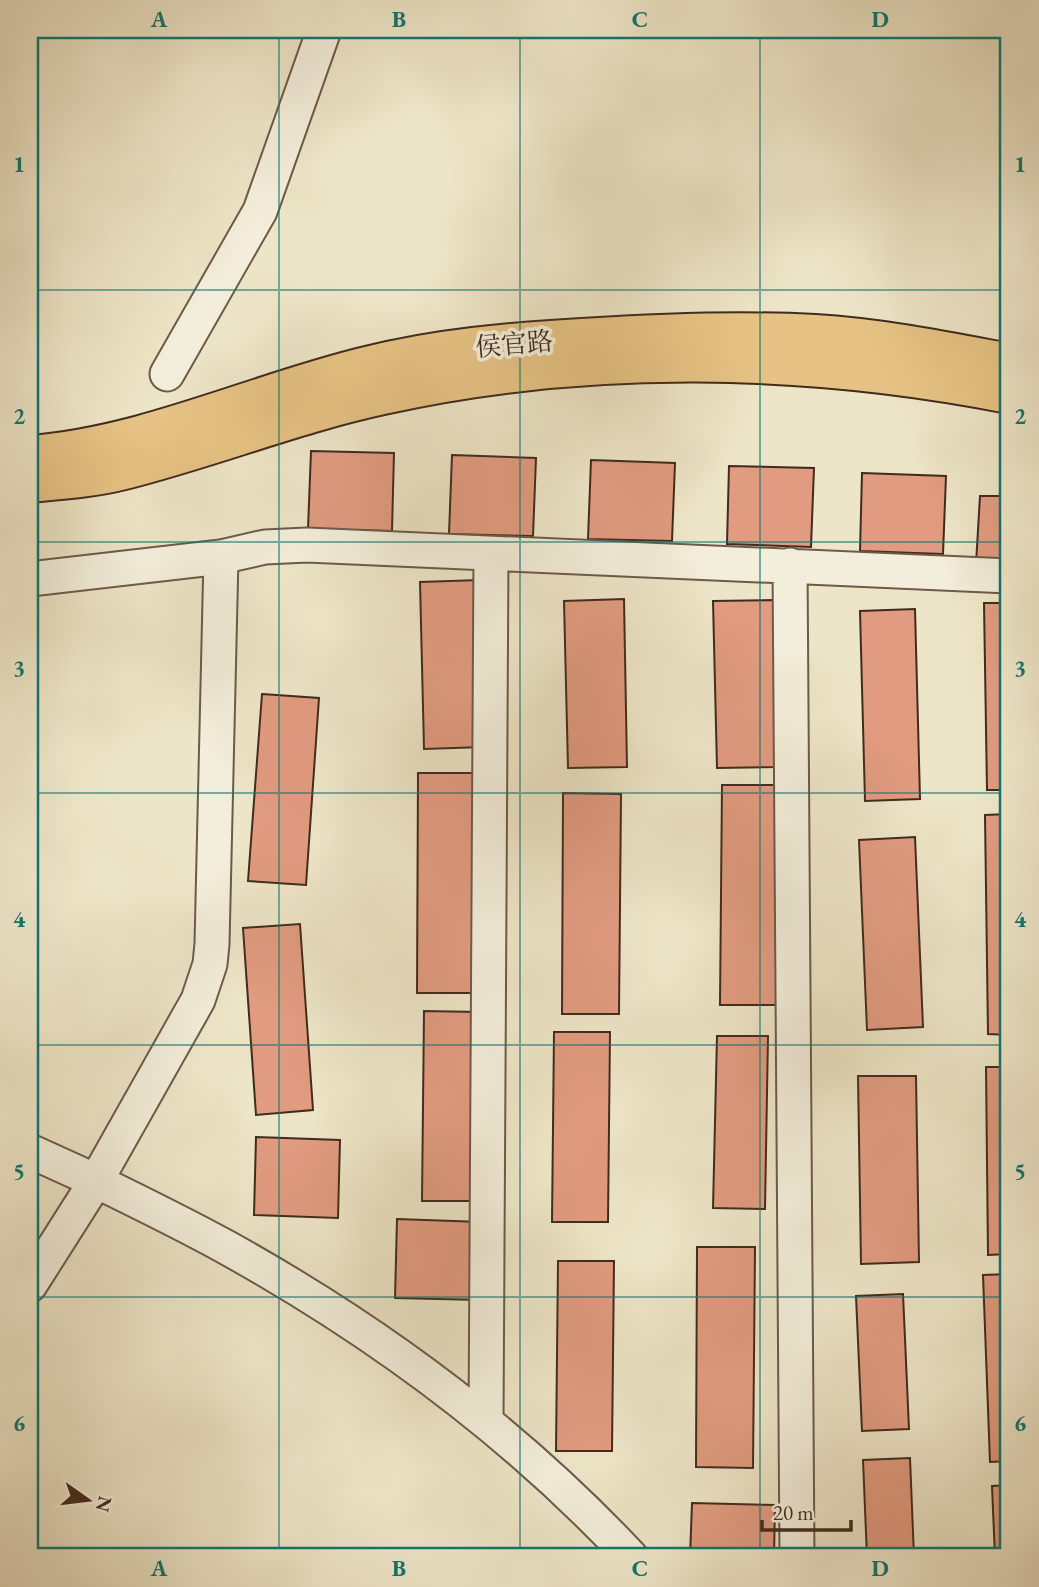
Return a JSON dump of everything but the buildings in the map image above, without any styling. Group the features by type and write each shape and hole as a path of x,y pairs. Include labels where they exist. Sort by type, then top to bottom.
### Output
{"main road":[{"name":"侯官路","path":"30,455 65,452 153,431 288,387 369,365 474,347 658,334 765,333 872,340 1009,363"},
{"name":"侯官路","path":"30,483 122,471 294,418 383,395 515,374 615,365 772,365 894,374 1009,394"}],"street":[{"path":"167,374 260,211 324,30"},
{"path":"30,579 221,558 265,547 307,545 1009,576"},
{"path":"486,1421 491,554"},
{"path":"30,1285 96,1181 198,1000 210,964 221,558"},
{"path":"790,565 797,1557"},
{"path":"30,1151 225,1246 374,1338 486,1421 631,1557"}]}
